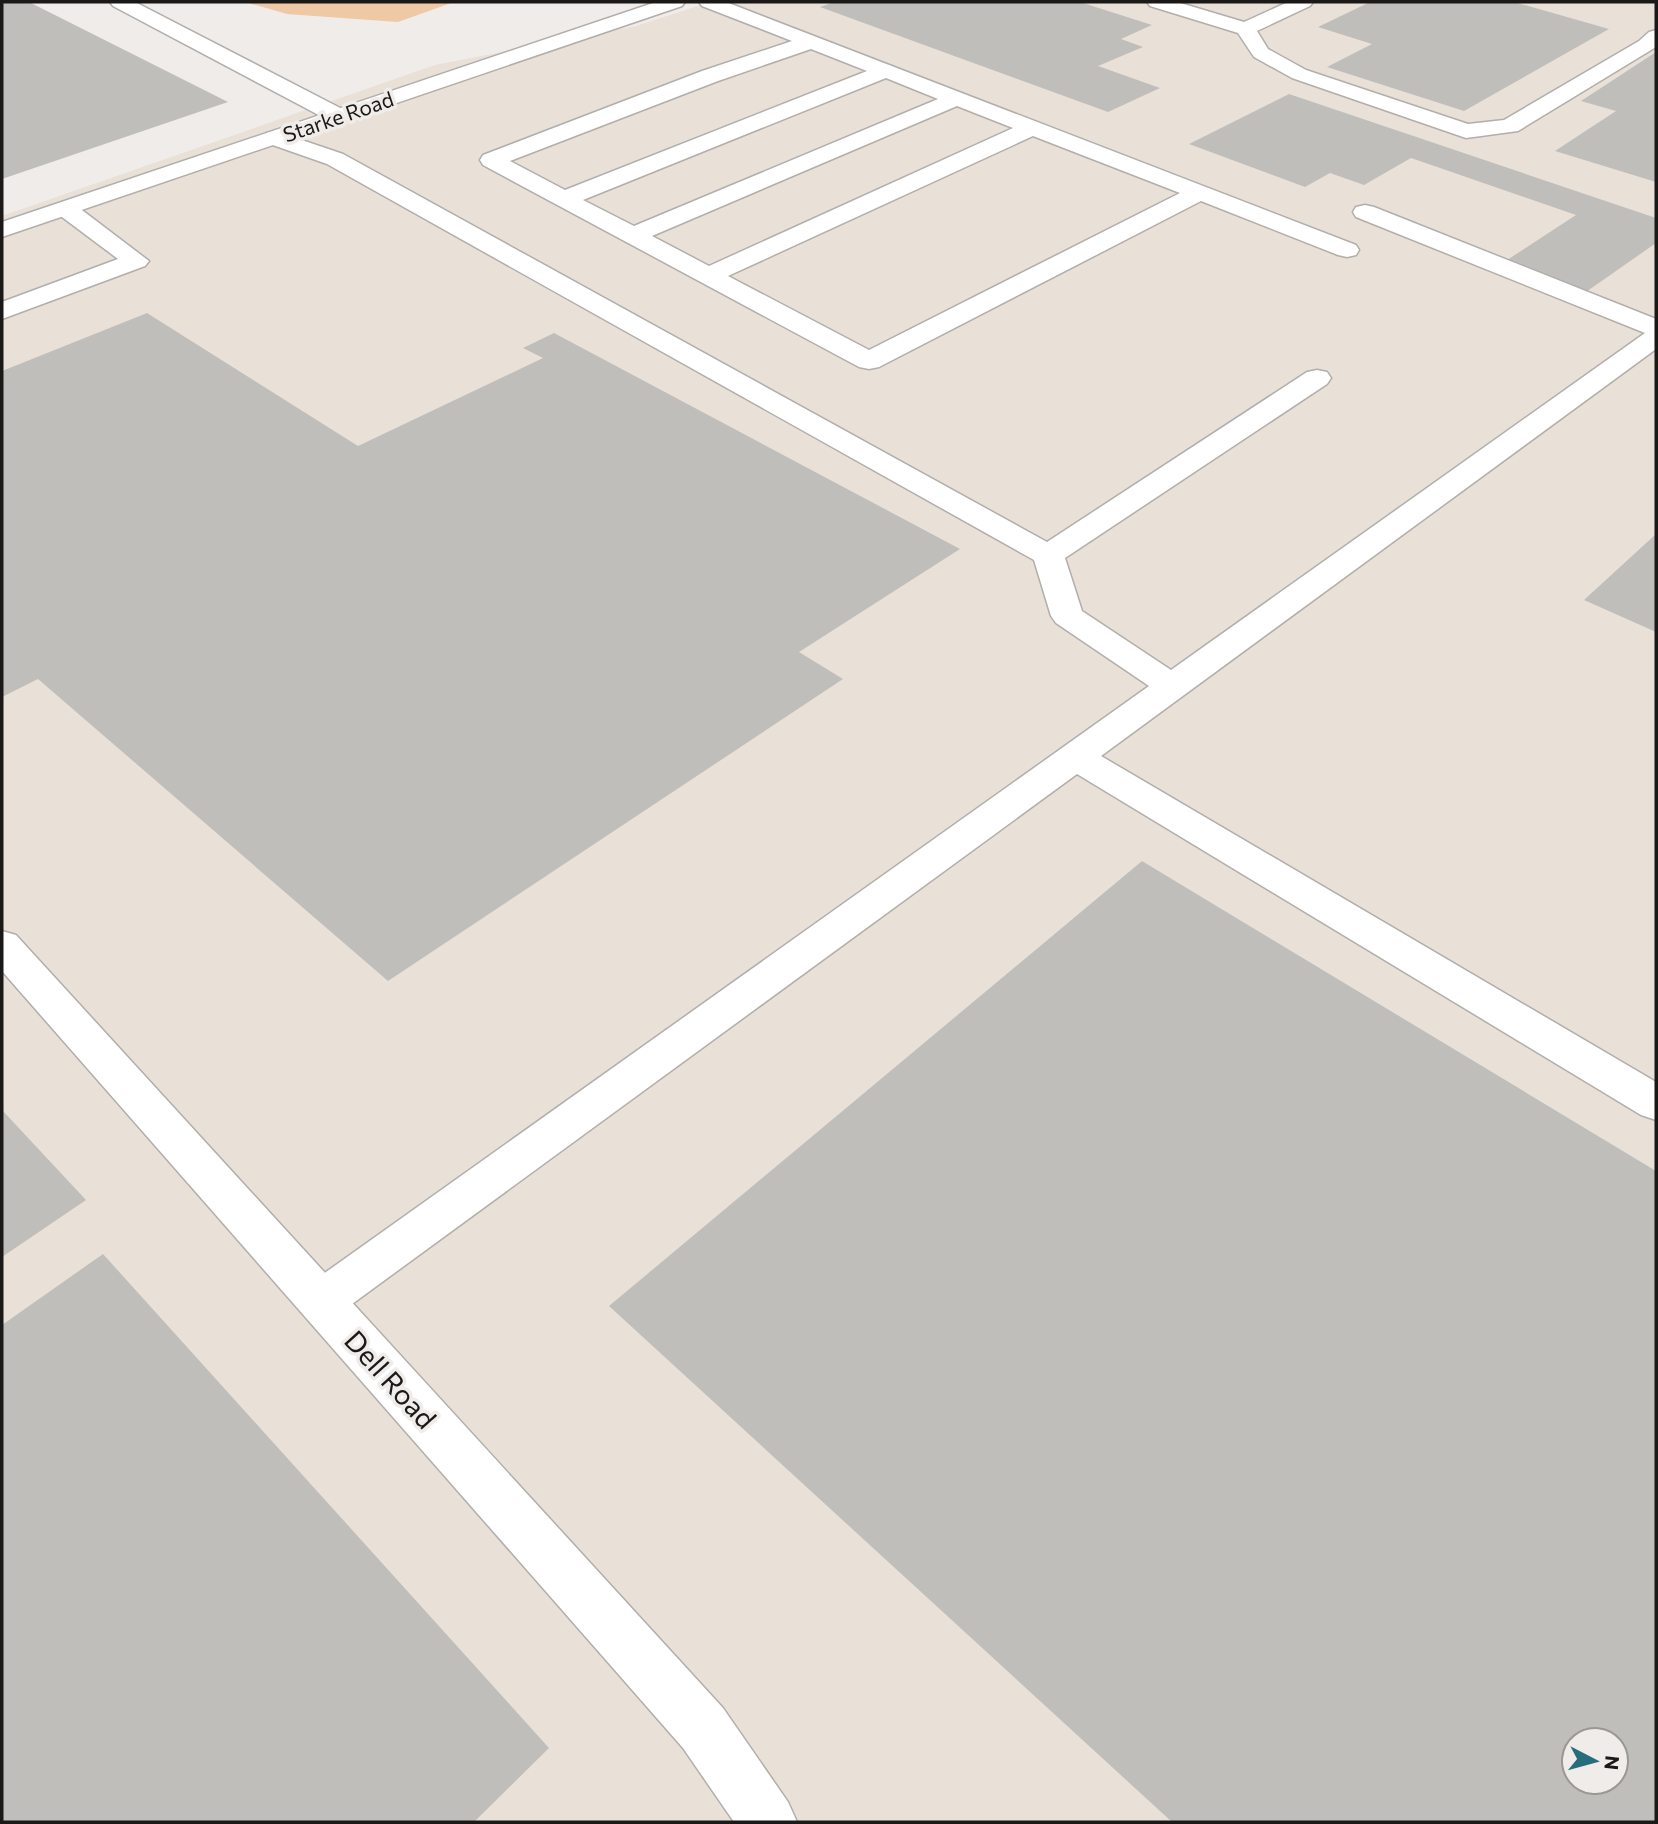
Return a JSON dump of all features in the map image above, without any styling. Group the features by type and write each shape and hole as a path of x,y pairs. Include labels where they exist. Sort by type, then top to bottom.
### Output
{"street":[{"path":"120,2 338,116"},
{"name":"Starke Road","path":"2,230 674,2"},
{"path":"709,2 1347,250"},
{"path":"1157,2 1245,29 1261,52 1298,74 1466,131 1510,126 1646,45 1656,36"},
{"path":"1245,29 1303,2"},
{"path":"813,41 710,76 491,160 869,361 1201,192"},
{"path":"564,199 887,70"},
{"path":"634,236 958,98"},
{"path":"710,275 1034,127"},
{"path":"275,138 335,159 1048,555 1067,616 1172,686"},
{"path":"2,312 136,261 65,209"},
{"path":"1365,212 1656,328"},
{"path":"321,1301 1656,337"},
{"path":"1048,555 1317,378"},
{"path":"1075,757 1656,1104"},
{"name":"Dell Road","path":"2,945 703,1728 768,1822"}],"shaded area":[{"path":"245,2 454,2 398,22 287,14"},
{"path":"710,2 1656,2 1656,1822 2,1822 2,216 435,65 636,26"}],"building":[{"path":"2,2 29,2 228,102 2,179"},
{"path":"834,2 1080,2 1152,25 1121,39 1143,47 1098,66 1160,88 1108,112 820,7"},
{"path":"1370,2 1514,2 1609,29 1464,111 1327,67 1372,44 1318,27"},
{"path":"1656,52 1656,182 1555,151 1616,111 1581,101"},
{"path":"1289,94 1656,218 1656,243 1586,292 1504,262 1576,215 1411,158 1364,185 1330,173 1305,187 1189,144"},
{"path":"147,313 358,446 543,358 523,348 554,333 960,549 799,652 843,679 388,981 38,679 2,697 2,371"},
{"path":"1656,534 1656,632 1584,600"},
{"path":"1142,861 1656,1171 1656,1822 1172,1822 609,1306"},
{"path":"2,1110 86,1200 2,1257"},
{"path":"103,1254 549,1748 474,1822 2,1822 2,1325"}]}
